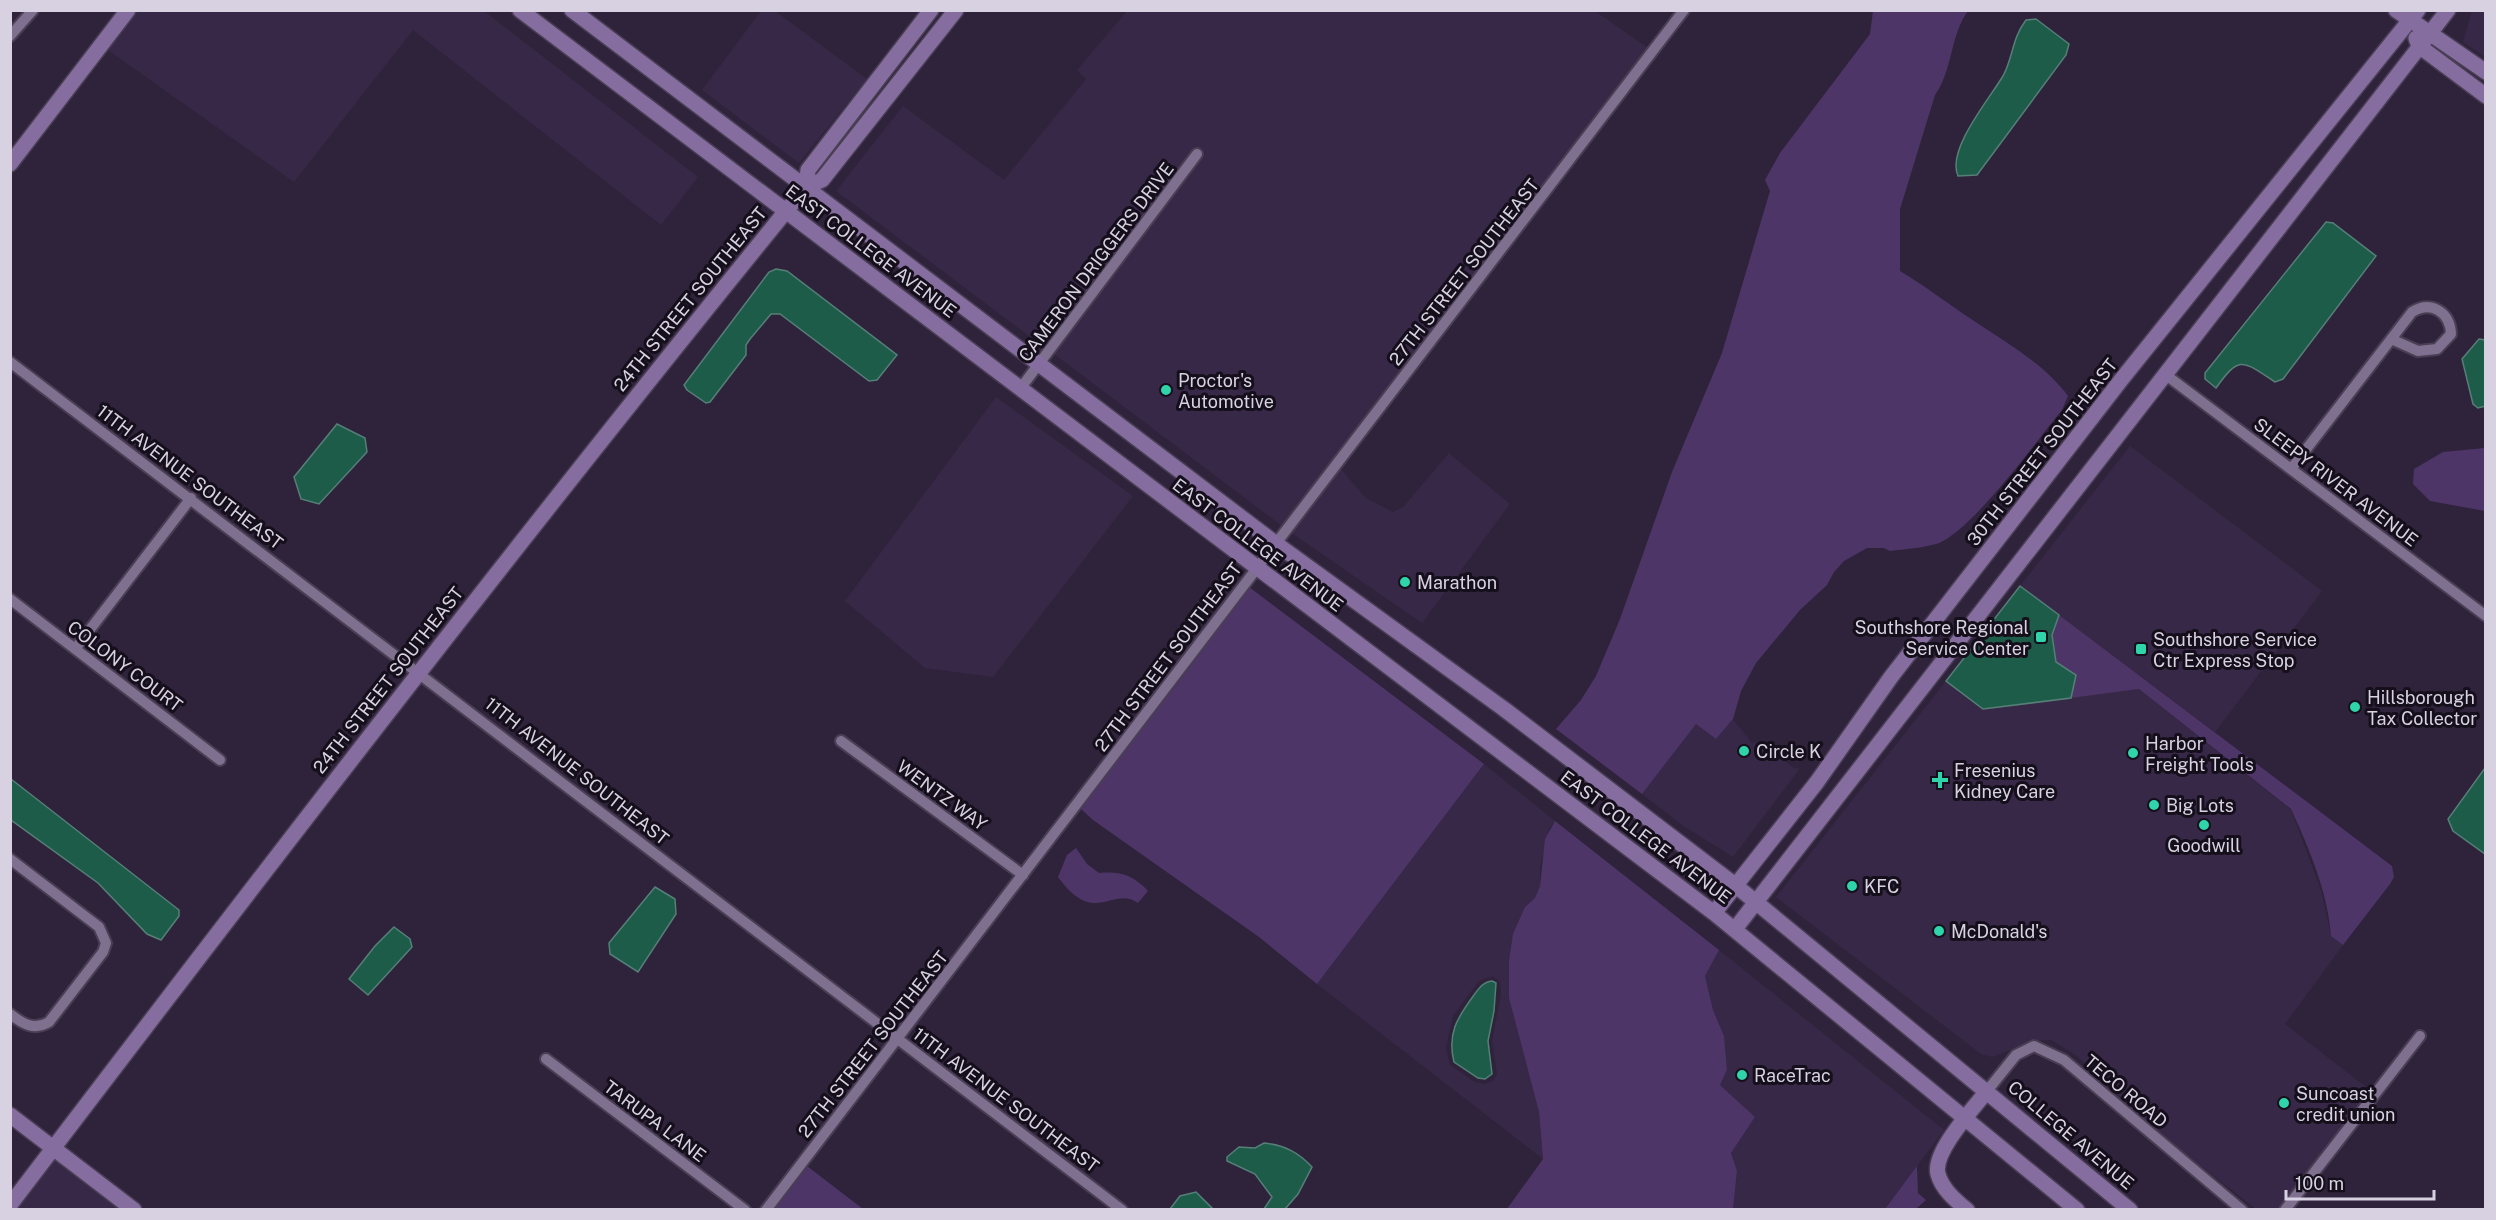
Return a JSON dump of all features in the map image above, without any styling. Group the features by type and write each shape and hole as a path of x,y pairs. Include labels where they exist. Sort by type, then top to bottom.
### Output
{"street":[{"path":"10,36 33,10"},
{"path":"10,164 129,10"},
{"name":"EAST COLLEGE AVENUE","path":"520,10 1735,929 1966,1119"},
{"name":"EAST COLLEGE AVENUE","path":"572,10 1275,543 1504,709 1735,885 1987,1091"},
{"name":"24TH STREET SOUTHEAST","path":"806,187 808,170 931,10"},
{"name":"24TH STREET SOUTHEAST","path":"10,1204 420,671 786,211 806,187 822,180 956,10"},
{"name":"27TH STREET SOUTHEAST","path":"766,1209 1275,543 1528,217 1684,10"},
{"path":"2396,10 2414,16 2430,32 2486,72"},
{"path":"1735,929 2448,10"},
{"path":"2414,16 2418,46 2486,96"},
{"name":"30TH STREET SOUTHEAST","path":"1714,913 1817,782 1898,668 2135,363 2414,16"},
{"name":"CAMERON DRIGGERS DRIVE","path":"1020,389 1197,154"},
{"path":"2291,469 2391,339 2412,312 2420,306 2430,306 2439,310 2450,324 2451,334 2437,349 2418,351 2391,339"},
{"name":"11TH AVENUE SOUTHEAST","path":"10,362 420,671 1122,1209"},
{"name":"SLEEPY RIVER AVENUE","path":"2166,375 2486,616"},
{"path":"75,649 191,498"},
{"name":"COLONY COURT","path":"10,599 220,760"},
{"name":"WENTZ WAY","path":"841,741 1023,875"},
{"path":"10,859 99,927 106,943 103,952 49,1022 41,1027 31,1027 10,1014"},
{"path":"2285,1209 2420,1036"},
{"name":"TECO ROAD","path":"1987,1091 2016,1055 2034,1046 2046,1050 2064,1060 2242,1209"},
{"name":"TARUPA LANE","path":"546,1059 745,1209"},
{"path":"1967,1209 1944,1187 1937,1172 1938,1160 1946,1145 1987,1091"},
{"name":"COLLEGE AVENUE","path":"1987,1091 2130,1209"},
{"path":"10,1115 134,1209"},
{"path":"1966,1119 2077,1209"}],"shaded area":[{"path":"2472,10 2485,11 2485,57 2463,42"},
{"path":"135,11 484,11 698,177 661,225 413,30 294,182 105,48"},
{"path":"761,11 775,11 867,79 799,163 702,90"},
{"path":"1127,11 1595,11 1651,50 1282,526 1054,354 1205,152 1196,147 1045,348 836,191 903,106 1004,180 1086,79 1077,70"},
{"path":"1873,11 1968,11 1962,20 1945,75 1935,95 1900,209 1900,271 2026,356 2048,374 2068,396 2062,410 2002,484 1967,523 1950,537 1936,544 1890,551 1884,548 1867,548 1844,561 1834,572 1827,585 1800,610 1756,663 1741,691 1733,719 1716,739 1696,724 1642,794 1556,729 1581,700 1596,676 1620,619 1672,472 1722,353 1770,191 1765,180 1780,153 1870,34"},
{"path":"2036,19 2069,44 2066,55 1977,175 1958,176 1956,165 1958,152 1971,124 2003,76 2021,27 2026,20"},
{"path":"2326,222 2333,223 2376,256 2283,379 2275,382 2256,369 2243,364 2231,370 2216,388 2205,379 2205,373"},
{"path":"776,269 787,271 897,355 877,380 869,381 780,314 771,314 746,345 746,355 710,402 706,403 687,390 684,385 769,272"},
{"path":"2479,339 2485,340 2486,406 2478,408 2473,404 2462,359"},
{"path":"996,397 1133,496 993,677 925,668 845,601"},
{"path":"337,424 365,438 367,452 319,504 301,499 294,477"},
{"path":"2130,446 2322,591 2215,732 2020,586"},
{"path":"2485,448 2485,511 2430,501 2413,484 2414,469 2443,452"},
{"path":"1449,453 1510,504 1422,623 1290,532 1340,468 1366,498 1393,512 1404,506"},
{"path":"2020,586 2059,615 2052,635 2056,662 2076,675 2071,698 1983,709 1946,681"},
{"path":"1249,587 1484,764 1317,984 1259,937 1093,820 1080,808"},
{"path":"2059,615 2392,866 2394,877 2390,884 2343,945 2331,936 2322,887 2291,809 2139,689 2071,698 2076,675 2056,662 2052,635"},
{"path":"1946,681 1983,709 2139,689 2291,810 2321,890 2331,935 2343,945 2285,1024 2371,1091 2279,1209 2256,1209 2156,1131 2077,1056 2051,1040 2032,1041 1992,1057 1981,1054 1776,897"},
{"path":"1733,719 1752,743 1759,741 1795,769 1798,767 1798,771 1733,857 1682,825 1642,794 1696,724 1716,739"},
{"path":"1484,764 1555,821 1549,829 1540,868 1540,886 1535,898 1525,907 1509,998 1539,1112 1543,1159 1317,984","holes":["1493,976 1500,982 1501,994 1492,1041 1497,1074 1493,1081 1484,1084 1475,1082 1450,1065 1446,1048 1453,1016 1479,981"]},
{"path":"2485,768 2485,854 2453,831 2448,819"},
{"path":"11,779 179,910 179,916 161,940 147,934 98,883 11,820"},
{"path":"1555,821 1719,950 1705,976 1713,1010 1724,1036 1727,1070 1720,1085 1755,1117 1731,1153 1737,1171 1733,1209 1507,1209 1543,1159 1539,1112 1509,998 1509,961 1513,934 1525,907 1535,898 1540,886 1545,839"},
{"path":"1076,848 1087,864 1099,873 1126,875 1148,891 1138,903 1129,899 1093,903 1082,900 1071,892 1058,877 1067,855"},
{"path":"655,887 675,899 676,914 638,972 610,954 609,943"},
{"path":"394,927 410,939 412,947 368,995 349,979 375,946"},
{"path":"1719,950 1944,1130 1885,1209 1733,1209 1737,1171 1731,1153 1755,1117 1720,1085 1727,1070 1724,1036 1713,1010 1705,976"},
{"path":"1492,981 1496,983 1494,1011 1488,1041 1492,1074 1485,1079 1478,1078 1454,1062 1452,1043 1455,1027 1463,1011 1480,988"},
{"path":"1264,1143 1290,1150 1312,1167 1298,1194 1285,1209 1264,1209 1272,1197 1255,1174 1227,1161 1227,1157 1239,1147 1255,1148"},
{"path":"54,1156 125,1210 13,1210"},
{"path":"807,1166 863,1209 775,1209"},
{"path":"1917,1166 1918,1193 1926,1200 1916,1209 1885,1209"},
{"path":"1196,1192 1213,1209 1170,1209 1180,1196"}],"place":[{"name":"Proctor's Automotive","path":"1166,390"},
{"name":"Marathon","path":"1405,582"},
{"name":"Southshore Regional Service Center","path":"2041,637"},
{"name":"Southshore Service Ctr Express Stop","path":"2141,649"},
{"name":"Hillsborough Tax Collector","path":"2355,707"},
{"name":"Circle K","path":"1744,751"},
{"name":"Harbor Freight Tools","path":"2133,753"},
{"name":"Fresenius Kidney Care","path":"1940,780"},
{"name":"Big Lots","path":"2154,805"},
{"name":"Goodwill","path":"2204,825"},
{"name":"KFC","path":"1852,886"},
{"name":"McDonald's","path":"1939,931"},
{"name":"RaceTrac","path":"1742,1075"},
{"name":"Suncoast credit union","path":"2284,1103"}]}
